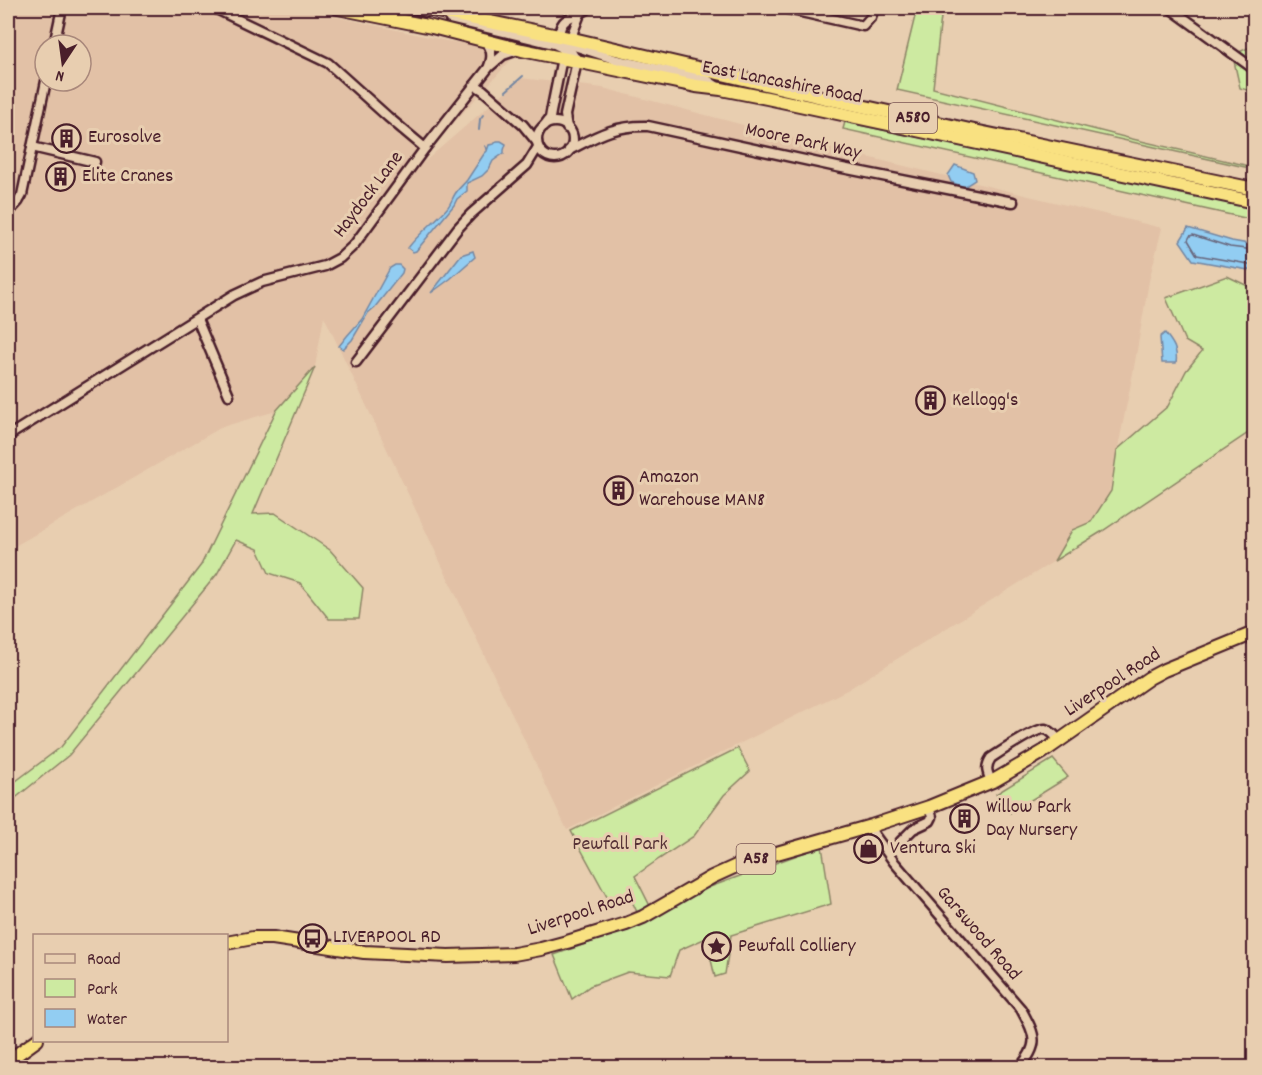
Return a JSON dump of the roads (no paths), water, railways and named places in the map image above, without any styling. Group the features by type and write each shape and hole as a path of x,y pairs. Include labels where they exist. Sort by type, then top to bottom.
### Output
{"highway":[{"name":"East Lancashire Road","path":"338,8 484,39 522,50 561,47 574,43 1254,189"},
{"name":"East Lancashire Road","path":"422,8 561,47 577,61 696,86 721,89 1254,202"},
{"name":"Liverpool Road","path":"228,943 263,938 283,939 357,951 459,956 527,952 567,942 626,924 662,907 712,877 745,862 871,826 929,807 991,782 1060,741 1149,678 1254,633"},
{"path":"8,1061 36,1042"}],"street":[{"path":"57,33 62,8"},
{"path":"214,8 328,63 425,148"},
{"path":"411,8 561,47"},
{"path":"356,362 458,228 527,165 538,145 538,133 550,118 561,47 562,24 570,16 580,14 589,8"},
{"path":"783,8 863,26 871,17 874,8"},
{"path":"1170,8 1254,69"},
{"path":"475,85 523,125 545,155 554,158 562,156 569,150 572,141 566,115 577,61 574,43 575,25 580,14"},
{"path":"484,39 492,52 489,67"},
{"path":"574,43 617,60 706,80 721,89"},
{"name":"Haydock Lane","path":"8,436 234,295 262,282 325,266 340,258 354,245 425,148 489,67 503,55 522,50"},
{"path":"8,213 22,195 43,93"},
{"path":"523,125 542,128 553,122 559,123 587,139"},
{"name":"Moore Park Way","path":"569,150 587,139 625,127 648,126 1013,202"},
{"path":"32,147 95,162"},
{"path":"527,165 549,157"},
{"path":"197,319 229,395"},
{"name":"Liverpool Road","path":"991,782 987,773 987,764 1000,752 1037,731 1046,729 1060,741"},
{"path":"905,841 913,829 931,820 929,807"},
{"name":"Garswood Road","path":"871,826 873,833 894,862 1021,1009 1032,1029 1035,1044 1019,1068"}],"water":[{"path":"497,141 506,144 504,153 493,161 482,176 467,183 467,191 457,199 413,252 408,248 448,207 489,145"},
{"path":"955,165 973,172 975,180 964,187 951,182 948,175"},
{"path":"1188,228 1254,245 1254,271 1193,260 1180,241"},
{"path":"473,251 475,257 431,293 461,255"},
{"path":"395,265 403,269 402,273 368,313 352,340 343,349 339,346 362,319 390,268"},
{"path":"1165,333 1174,347 1176,363 1162,363 1160,337"}],"waterway":[{"path":"506,91 523,76"},
{"path":"479,130 480,119 483,115"}],"place":[{"name":"Eurosolve","path":"67,138"},
{"name":"Elite Cranes","path":"61,177"},
{"name":"Kellogg's","path":"931,401"},
{"name":"Amazon Warehouse MAN8","path":"618,490"},
{"name":"Willow Park Day Nursery","path":"965,819"},
{"name":"Ventura Ski","path":"869,849"},
{"name":"LIVERPOOL RD","path":"312,938"},
{"name":"Pewfall Colliery","path":"717,947"}],"park label":[{"name":"Pewfall Park","path":"620,845"}]}
